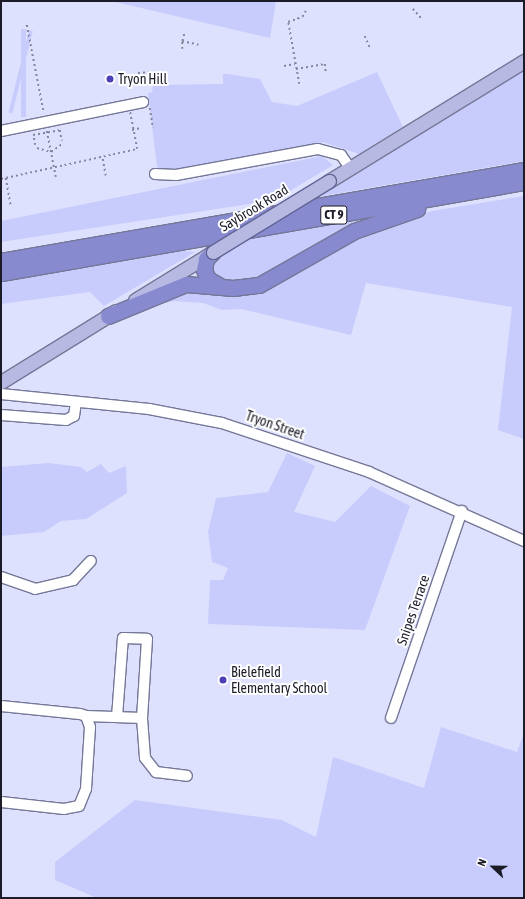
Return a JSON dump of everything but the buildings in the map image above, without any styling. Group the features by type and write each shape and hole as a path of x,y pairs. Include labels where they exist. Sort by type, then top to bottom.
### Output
{"highway":[{"name":"CT 9","path":"5,260 524,170"},
{"name":"CT 9","path":"1,273 524,183"},
{"path":"108,316 186,284 250,287 270,281 340,238 385,218 524,183"},
{"path":"213,252 204,264 206,275 224,286"}],"main road":[{"name":"Saybrook Road","path":"1,382 524,61"}],"street":[{"path":"1,131 146,104"},
{"path":"155,174 176,175 318,149 341,155 350,168"},
{"name":"Tryon Street","path":"1,394 149,409 222,423 369,472 462,511 524,541"},
{"path":"1,415 66,420 74,416 76,402"},
{"name":"Snipes Terrace","path":"391,718 462,511"},
{"path":"1,577 28,588 46,587 74,580 91,561"},
{"path":"117,717 123,638 147,639 142,718 148,765 160,773 187,776"},
{"path":"1,706 86,716 142,718"},
{"path":"1,802 64,809 79,806 86,789 90,727 86,716"}],"path":[{"path":"413,9 422,19"},
{"path":"299,84 288,22 302,17 306,10"},
{"path":"27,25 46,122"},
{"path":"182,49 182,41 185,31"},
{"path":"365,36 370,48"},
{"path":"182,41 199,46"},
{"path":"284,66 295,64"},
{"path":"296,69 325,64 326,72"},
{"path":"138,73 153,72"},
{"path":"146,104 153,128"},
{"path":"1,179 54,166 103,158 137,149 133,129 141,128"},
{"path":"35,145 34,136 60,130 62,142 51,152"},
{"path":"48,138 56,177"},
{"path":"37,148 51,152"},
{"path":"103,158 106,176"},
{"path":"6,178 11,207"}],"shaded area":[{"path":"111,1 276,1 270,38"},
{"path":"21,29 26,29 26,117 21,117"},
{"path":"29,30 33,31 12,113 8,112"},
{"path":"524,70 524,161 317,197 384,155"},
{"path":"377,72 403,127 359,154 323,142 178,170 163,170 157,167 148,93 152,92 153,85 223,84 223,74 228,74 260,79 272,102 297,106"},
{"path":"322,156 333,165 275,200 1,242 1,221"},
{"path":"524,196 524,439 498,430 512,307 366,283 351,335 241,309 222,310 203,303 174,301 144,308 177,290 233,295 265,292 372,230 432,211"},
{"path":"380,215 256,281 231,283 214,278 210,264 213,260 255,235"},
{"path":"182,251 195,252 104,306 90,292 1,304 1,281"},
{"path":"287,453 315,466 294,512 335,522 371,486 410,506 365,630 208,624 210,580 223,580 228,568 212,562 208,532 216,498 268,492"},
{"path":"48,463 81,467 87,472 101,464 109,473 126,466 127,493 86,519 61,521 44,532 1,536 1,467"},
{"path":"441,727 517,752 524,733 524,898 97,898 55,880 55,862 135,800 282,820 316,837 333,757 424,788"}],"place":[{"name":"Tryon Hill","path":"110,79"},
{"name":"Bielefield Elementary School","path":"223,680"}]}
